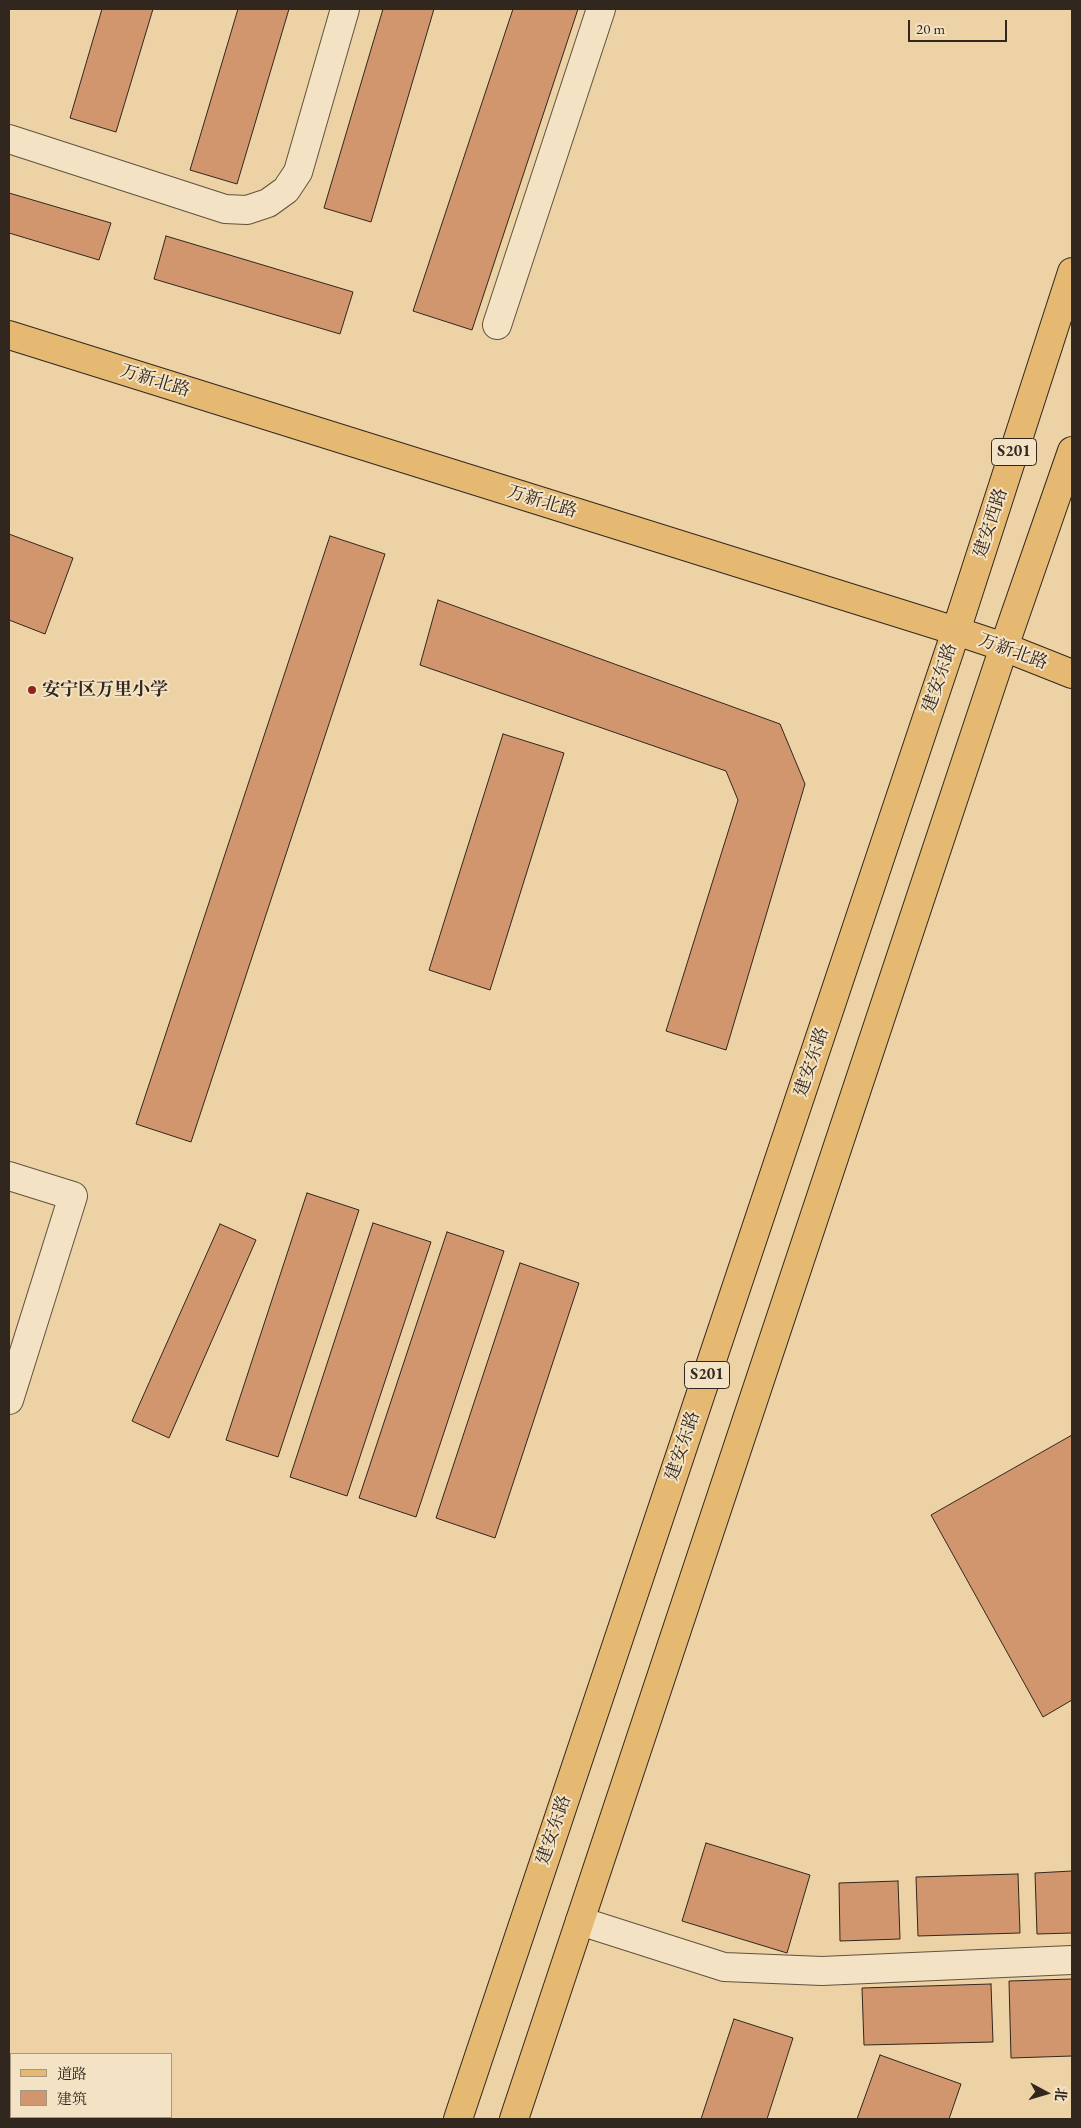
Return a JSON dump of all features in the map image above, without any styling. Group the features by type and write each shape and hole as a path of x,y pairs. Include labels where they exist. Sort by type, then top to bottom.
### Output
{"main road":[{"name":"建安西路","path":"956,631 1072,272"},
{"name":"万新北路","path":"9,335 956,631 1004,647 1072,674"},
{"path":"514,2119 1004,647 1072,451"},
{"name":"建安东路","path":"458,2119 956,631"}],"street":[{"path":"9,138 226,209 247,210 268,203 286,190 298,172 345,9"},
{"path":"497,325 601,9"},
{"path":"9,1176 73,1196 9,1400"},
{"path":"580,1920 724,1967 822,1971 1072,1960"}],"building":[{"path":"102,9 153,9 116,132 70,118"},
{"path":"238,9 289,9 237,184 190,170"},
{"path":"383,9 434,9 371,222 324,208"},
{"path":"513,9 578,9 472,330 413,311"},
{"path":"9,193 111,223 99,260 9,233"},
{"path":"166,236 353,292 340,334 154,279"},
{"path":"9,534 73,558 45,634 9,620"},
{"path":"330,536 385,554 191,1142 136,1124"},
{"path":"438,600 780,724 805,784 726,1050 666,1031 738,800 726,771 420,665"},
{"path":"503,734 564,753 490,990 429,970"},
{"path":"307,1193 359,1210 278,1457 226,1440"},
{"path":"373,1223 431,1242 347,1496 290,1477"},
{"path":"220,1224 256,1240 169,1438 132,1421"},
{"path":"447,1232 504,1251 416,1517 359,1498"},
{"path":"520,1263 579,1283 495,1538 436,1518"},
{"path":"1072,1435 1072,1700 1043,1717 931,1515"},
{"path":"706,1843 810,1875 787,1953 682,1921"},
{"path":"1072,1871 1072,1933 1037,1934 1035,1873"},
{"path":"1018,1874 1020,1933 918,1936 916,1877"},
{"path":"898,1881 900,1939 840,1941 839,1883"},
{"path":"1072,1979 1072,2056 1011,2058 1009,1981"},
{"path":"991,1984 993,2042 864,2045 862,1988"},
{"path":"734,2019 793,2038 767,2119 701,2119"},
{"path":"880,2055 961,2084 949,2119 857,2119"}],"place":[{"name":"安宁区万里小学","path":"32,690"}]}
